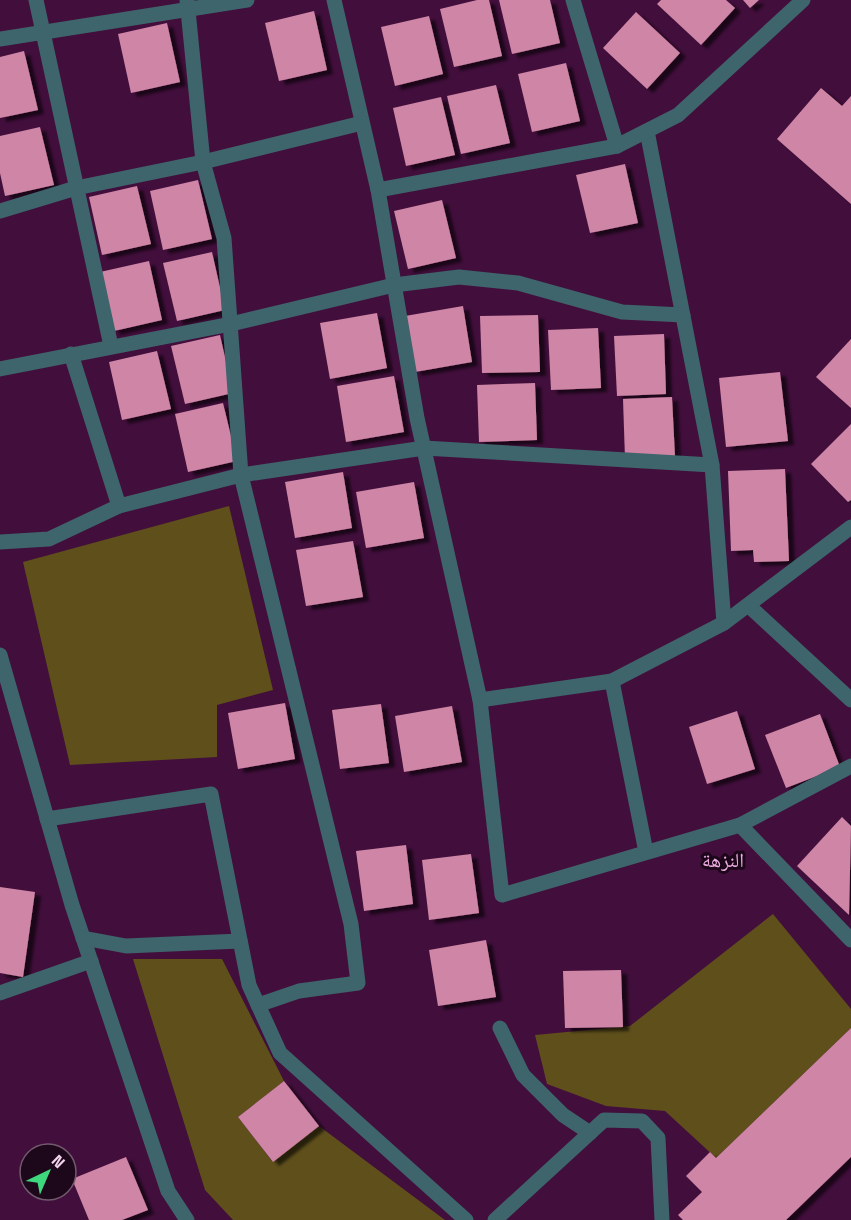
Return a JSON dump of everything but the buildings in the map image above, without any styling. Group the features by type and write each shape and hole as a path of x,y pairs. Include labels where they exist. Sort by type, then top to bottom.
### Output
{"street":[{"path":"36,0 111,346"},
{"path":"0,39 188,4 247,0"},
{"path":"573,0 617,146"},
{"path":"378,190 617,146 678,115 803,0"},
{"path":"338,1 378,190 424,448 480,700 502,895 740,825 851,766"},
{"path":"188,4 203,162 224,238 242,475 351,924 358,983 299,991 258,1005"},
{"path":"0,210 76,188 203,162 362,123"},
{"path":"647,131 712,465 723,623"},
{"path":"0,369 231,324 394,285 459,278 518,283 622,312 683,315"},
{"path":"71,354 119,507"},
{"path":"0,542 49,539 119,507 242,475 424,448 712,465"},
{"path":"480,700 612,681 723,623 749,606 765,589 851,527"},
{"path":"749,606 851,700"},
{"path":"0,655 83,938 168,1191 187,1220"},
{"path":"612,681 646,852"},
{"path":"47,819 211,794 249,986 280,1053 466,1220"},
{"path":"740,825 851,940"},
{"path":"83,938 126,946 240,941"},
{"path":"0,993 91,961"},
{"path":"500,1028 523,1076 563,1115 590,1133"},
{"path":"495,1220 604,1120 642,1121 658,1138 662,1220"}],"shaded area":[{"path":"229,506 273,690 217,705 217,757 70,765 23,562"},
{"path":"773,914 851,1009 851,1028 716,1158 665,1111 606,1106 547,1084 535,1035 630,1026"},
{"path":"133,959 222,959 284,1081 238,1117 272,1161 319,1126 445,1220 233,1220 205,1190"}],"district":[{"name":"النزهة","path":"723,860"}]}
